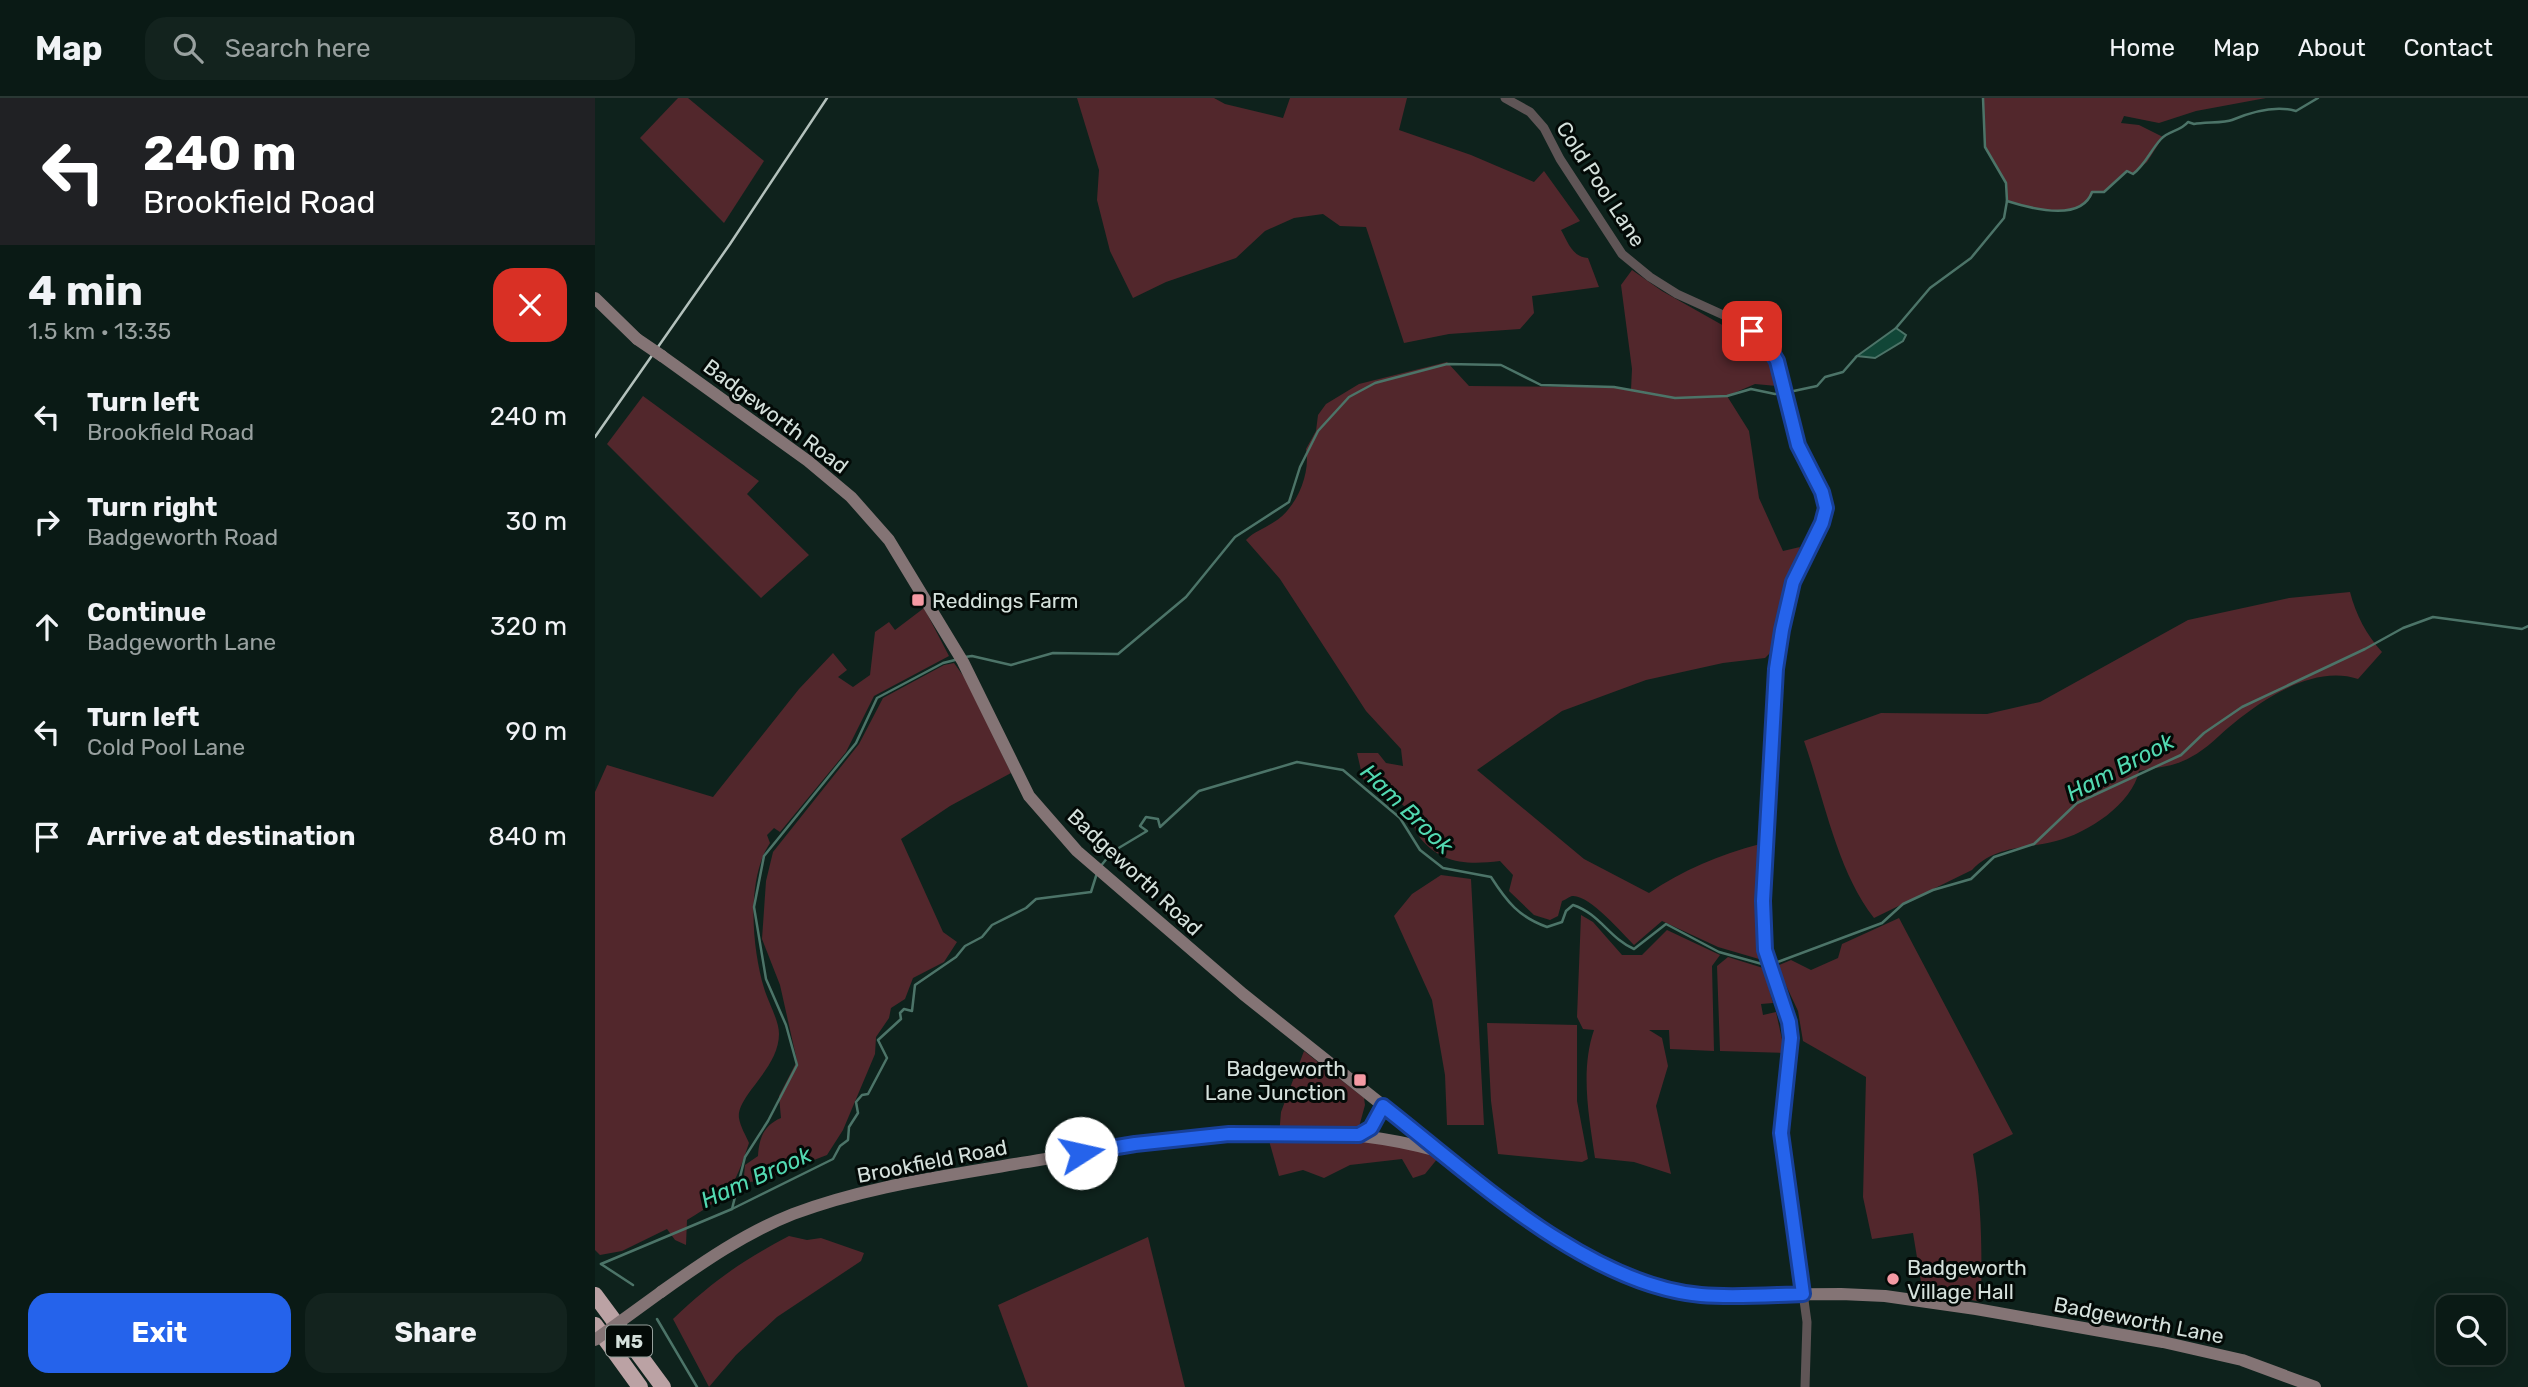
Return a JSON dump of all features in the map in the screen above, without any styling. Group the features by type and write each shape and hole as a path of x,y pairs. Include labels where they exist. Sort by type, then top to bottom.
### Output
{"highway":[{"name":"M5","path":"595,1295 663,1387"},
{"name":"M5","path":"595,1325 640,1387"}],"street":[{"name":"Cold Pool Lane","path":"1505,98 1530,112 1544,128 1560,159 1622,254 1650,277 1677,294 1741,323 1768,346 1783,379 1798,445 1824,501 1825,516 1793,582 1776,669 1763,901 1765,950 1789,1022 1791,1038 1781,1133 1807,1322 1805,1387"},
{"name":"Badgeworth Road","path":"595,298 636,339 808,461 851,497 889,540 963,662 1029,796 1077,851 1243,994 1508,1205 1580,1253 1642,1281 1700,1295"},
{"path":"1359,1135 1371,1128 1383,1106"},
{"path":"1397,1139 1408,1131 1404,1123"},
{"name":"Brookfield Road","path":"595,1340 728,1245 790,1215 829,1201 877,1189 1135,1144 1250,1133 1359,1135 1397,1139 1439,1151"},
{"name":"Badgeworth Lane","path":"1700,1295 1885,1296 1976,1309 2150,1340 2242,1360 2315,1387"}],"shaded area":[{"path":"678,98 688,98 764,161 724,223 640,138"},
{"path":"1077,98 1214,98 1225,104 1283,118 1290,98 1407,98 1399,130 1471,155 1534,182 1544,171 1580,221 1561,230 1574,252 1588,258 1599,287 1532,296 1534,313 1520,329 1449,334 1404,343 1366,227 1340,226 1323,214 1294,218 1265,231 1236,258 1166,282 1133,298 1110,251 1097,200 1099,170"},
{"path":"1983,98 2266,98 2196,111 2159,123 2124,116 2121,123 2139,125 2163,137 2147,162 2133,174 2127,171 2104,192 2093,193 2087,202 2078,207 2054,211 2007,201 2006,183 1985,147"},
{"path":"1632,270 1662,291 1740,335 1769,361 1777,386 1755,384 1727,396 1749,431 1759,498 1783,551 1800,547 1779,606 1772,651 1765,658 1723,663 1646,680 1562,711 1477,770 1584,859 1649,893 1702,864 1760,844 1759,959 1718,947 1662,921 1634,945 1605,915 1579,897 1572,896 1562,901 1558,916 1550,920 1534,915 1509,891 1513,875 1500,861 1476,863 1455,860 1444,857 1426,845 1404,806 1363,779 1357,753 1378,753 1386,763 1403,766 1401,749 1366,711 1280,579 1246,540 1289,509 1304,480 1306,449 1316,431 1318,415 1326,404 1359,384 1447,362 1469,386 1614,387 1631,390 1632,369 1621,285"},
{"path":"1896,328 1906,335 1903,341 1875,358 1857,356"},
{"path":"643,396 759,481 747,494 809,555 761,598 607,444"},
{"path":"2350,592 2362,624 2382,652 2358,679 2325,676 2308,680 2276,694 2191,757 2172,765 2139,771 2128,795 2118,806 2094,824 2068,837 1991,856 1972,870 1874,918 1861,899 1841,856 1804,741 1881,713 1987,714 2040,702 2188,620 2289,598"},
{"path":"924,608 949,656 874,696 846,752 780,832 774,828 767,835 770,843 762,858 754,894 754,934 760,972 779,1034 772,1059 740,1110 739,1118 749,1143 734,1182 713,1204 687,1220 686,1245 675,1240 667,1229 622,1251 600,1255 595,1250 595,792 607,765 713,797 799,689 833,653 847,670 838,677 853,687 870,675 875,632 889,622 895,630"},
{"path":"954,663 967,681 1011,773 950,806 901,839 943,932 957,942 944,962 913,978 905,999 891,1008 889,1018 876,1037 875,1054 843,1130 827,1155 759,1181 749,1182 744,1176 745,1165 758,1156 761,1138 767,1128 781,1118 779,1096 797,1061 780,985 762,939 766,881 773,852 859,744 883,698 944,665"},
{"path":"1441,875 1471,879 1484,1125 1447,1125 1445,1075 1432,1000 1394,916 1412,894"},
{"path":"1581,915 1593,922 1622,955 1642,955 1667,930 1720,955 1712,966 1714,1051 1670,1049 1669,1030 1649,1030 1662,1038 1668,1066 1656,1106 1671,1174 1634,1162 1595,1158 1588,1110 1587,1077 1587,1061 1594,1030 1583,1029 1577,1017"},
{"path":"1899,918 2013,1134 1973,1154 1980,1209 1981,1302 1946,1295 1923,1294 1913,1233 1872,1239 1863,1197 1866,1077 1803,1041 1798,1011 1777,966 1791,960 1811,970 1838,958 1842,944"},
{"path":"1728,957 1763,968 1773,1003 1761,1004 1763,1015 1776,1012 1785,1053 1720,1051 1717,966"},
{"path":"1487,1023 1577,1025 1577,1101 1588,1159 1582,1162 1498,1154 1491,1101"},
{"path":"1304,1051 1364,1098 1365,1105 1356,1138 1421,1151 1438,1158 1425,1174 1413,1178 1402,1159 1350,1165 1324,1178 1303,1170 1279,1176 1268,1137 1279,1136 1281,1112"},
{"path":"789,1236 807,1240 821,1238 864,1253 861,1261 777,1317 736,1355 709,1387 673,1319 728,1273"},
{"path":"1148,1237 1185,1387 1028,1387 998,1305"}],"waterway":[{"path":"1896,328 1930,288 1971,258 2004,218 2006,183 1985,147 1983,98"},
{"path":"2007,201 2054,211 2077,207 2086,202 2092,192 2104,192 2127,171 2133,174 2161,139 2188,122 2225,122 2272,109 2296,111 2318,98"},
{"path":"1789,392 1817,386 1825,377 1843,372 1857,356"},
{"path":"965,657 972,656 1011,665 1053,653 1118,654 1186,597 1235,537 1289,502 1300,467 1318,431 1349,397 1375,383 1447,364 1501,365 1541,385 1614,387 1675,398 1727,396 1751,389 1782,393"},
{"name":"Ham Brook","path":"1775,963 1882,923 1903,904 1933,890 1971,879 1994,857 2034,844 2077,803 2181,755 2204,733 2242,707 2365,649 2403,628 2433,617 2522,629 2528,626"},
{"path":"732,1209 745,1157 768,1121 797,1065 786,1025 766,979 754,907 764,856 856,743 877,698 943,663 955,660"},
{"name":"Ham Brook","path":"1100,867 1112,852 1147,831 1140,826 1146,817 1158,819 1160,827 1199,791 1297,762 1343,770 1400,818 1420,850 1443,868 1491,877 1515,908 1537,923 1547,927 1562,922 1566,911 1573,905 1590,914 1618,939 1634,949 1666,924 1719,952 1762,964"},
{"name":"Ham Brook","path":"601,1264 732,1209 833,1159 840,1146 848,1140 849,1127 858,1113 856,1102 862,1095 868,1094 887,1058 878,1040 901,1019 900,1013 904,1009 912,1011 915,985 956,957 965,946 982,937 992,925 1026,908 1036,899 1091,892 1097,873"},
{"path":"601,1264 633,1285"},
{"path":"657,1319 697,1387"}],"railway":[{"path":"595,437 730,244 827,98"}],"place":[{"name":"Reddings Farm","path":"918,600"},
{"name":"Badgeworth Lane Junction","path":"1360,1080"},
{"name":"Badgeworth Village Hall","path":"1893,1279"}],"route":[{"path":"1081,1153 1229,1134 1359,1135 1371,1128 1383,1106 1541,1228 1580,1253 1642,1281 1700,1295 1803,1294 1781,1133 1783,1092 1791,1038 1789,1022 1765,950 1763,901 1776,669 1782,630 1793,582 1822,523 1826,508 1822,492 1798,445 1777,361 1768,346 1752,331"}]}
